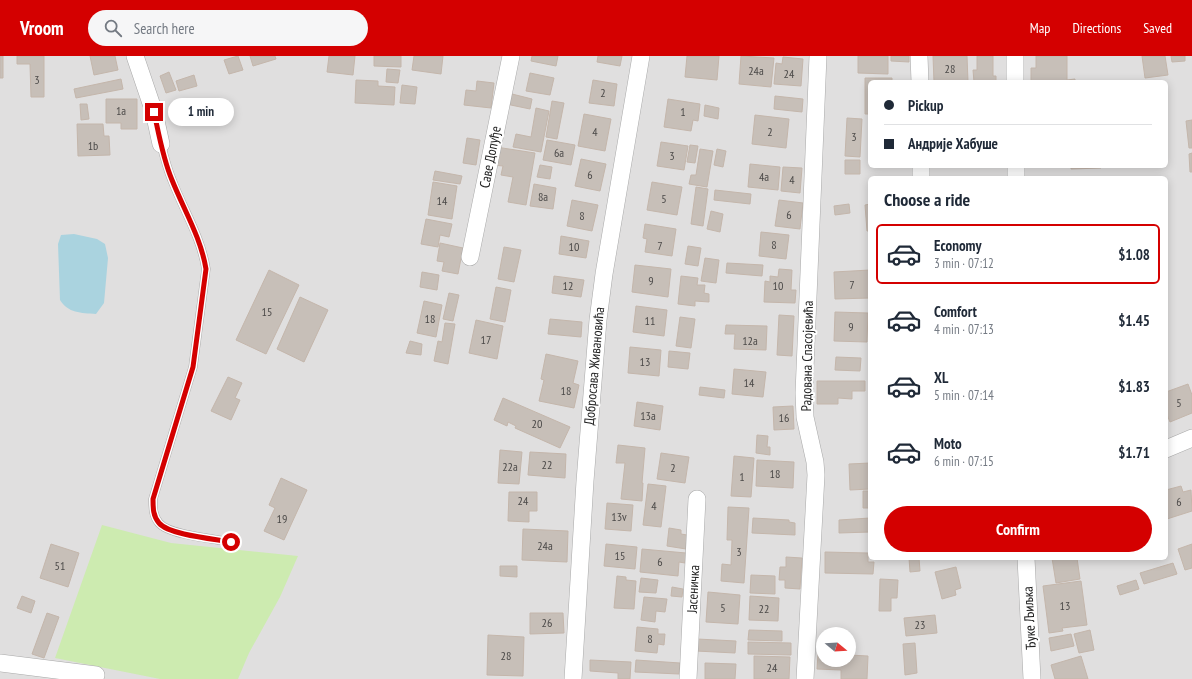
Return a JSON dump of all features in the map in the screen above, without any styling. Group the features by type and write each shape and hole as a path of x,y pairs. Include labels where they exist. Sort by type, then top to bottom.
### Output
{"street":[{"path":"135,56 154,112 161,144"},
{"name":"Саве Допуђе","path":"470,257 511,56"},
{"name":"Добросава Живановића","path":"573,679 585,481 598,320 604,274 642,56"},
{"name":"Радована Спасојевића","path":"805,679 816,475 815,462 805,417 804,393 818,56"},
{"path":"919,56 920,80"},
{"path":"1014,56 1015,80"},
{"path":"1168,448 1192,438"},
{"name":"Јасеничка","path":"688,679 697,499"},
{"name":"Ђуке Љиљка","path":"1026,560 1032,679"},
{"path":"0,663 96,675"}],"lane":[{"path":"161,144 171,179 199,242 204,256 206,269 193,367 153,499 154,514 159,523 165,529 184,534 231,542"}],"shaded area":[{"path":"0,56 1192,56 1192,679 0,679"}],"green space":[{"path":"102,525 171,543 298,556 280,597 249,653 238,679 160,679 55,658"}],"water":[{"path":"74,234 97,239 105,244 108,258 104,303 96,314 75,312 67,308 60,300 58,244 61,235"}],"building":[{"path":"0,56 3,56 3,78 0,78"},
{"path":"17,56 44,56 44,97 31,97 30,64 17,64"},
{"path":"90,56 115,56 118,70 94,75"},
{"path":"238,56 243,70 229,74 224,60"},
{"path":"250,56 275,56 276,59 253,66"},
{"path":"329,56 355,56 353,75 327,72"},
{"path":"374,56 401,56 401,67 374,66"},
{"path":"414,56 443,56 441,74 412,70"},
{"path":"532,56 558,56 556,66 531,61"},
{"path":"598,56 622,56 620,66 597,62"},
{"path":"687,56 719,56 717,80 685,77"},
{"path":"741,56 774,58 771,87 739,84"},
{"path":"858,56 888,56 888,74 858,73"},
{"path":"891,56 909,56 909,62 891,61"},
{"path":"933,56 967,56 968,80 934,80"},
{"path":"977,56 993,56 993,76 996,76 996,80 974,80 973,70 977,70"},
{"path":"1036,56 1067,56 1067,80 1031,80 1031,68 1036,68"},
{"path":"1142,56 1165,56 1168,75 1145,78"},
{"path":"1171,56 1185,56 1185,61 1172,62"},
{"path":"783,57 803,59 801,86 774,84 776,63 782,64"},
{"path":"387,69 400,70 398,83 386,82"},
{"path":"169,72 176,90 166,93 160,76"},
{"path":"530,73 554,78 550,95 526,91"},
{"path":"194,75 197,86 179,91 176,81"},
{"path":"865,78 892,78 892,80 868,80 868,114 865,114"},
{"path":"121,79 123,89 76,98 74,89"},
{"path":"356,80 378,81 378,86 395,87 394,105 355,103"},
{"path":"593,80 617,84 614,106 589,103"},
{"path":"477,81 494,83 491,108 464,105 466,90 476,91"},
{"path":"402,85 417,87 415,104 400,103"},
{"path":"508,93 532,99 530,109 506,104"},
{"path":"775,96 803,99 802,112 774,109"},
{"path":"106,99 137,99 137,129 121,129 121,123 106,123"},
{"path":"668,99 700,104 698,121 693,120 691,131 664,127"},
{"path":"552,101 564,103 557,139 546,137"},
{"path":"80,104 87,104 89,119 81,120"},
{"path":"705,105 719,108 718,119 704,116"},
{"path":"536,108 549,111 541,152 513,147 516,134 531,137"},
{"path":"584,114 611,119 605,151 578,146"},
{"path":"755,115 789,119 786,148 752,144"},
{"path":"847,118 862,119 860,157 845,156"},
{"path":"1192,120 1192,148 1189,148 1186,121"},
{"path":"77,124 103,124 104,136 109,136 110,155 78,156"},
{"path":"467,138 480,140 476,165 463,163"},
{"path":"547,140 575,145 571,165 543,160"},
{"path":"661,142 688,146 684,170 657,166"},
{"path":"690,145 698,146 695,163 687,162"},
{"path":"496,147 535,153 526,205 508,202 513,177 501,175 503,166 493,165"},
{"path":"700,149 713,151 707,187 689,184 691,175 696,175"},
{"path":"717,149 726,151 723,167 714,165"},
{"path":"1192,153 1192,172 1190,172 1189,154"},
{"path":"581,159 606,164 600,191 575,186"},
{"path":"845,160 860,160 860,174 845,174"},
{"path":"750,164 780,167 778,190 748,187"},
{"path":"540,165 552,167 550,179 537,177"},
{"path":"783,167 802,168 800,193 781,191"},
{"path":"1071,168 1101,168 1071,169"},
{"path":"435,171 462,176 460,184 433,180"},
{"path":"433,182 457,186 452,219 428,215"},
{"path":"652,182 682,187 677,215 647,210"},
{"path":"534,184 556,188 553,209 530,206"},
{"path":"696,187 708,189 703,226 691,224"},
{"path":"715,190 751,194 750,204 714,200"},
{"path":"572,200 598,205 592,231 567,226"},
{"path":"779,200 803,203 800,229 775,226"},
{"path":"849,204 850,213 835,215 834,206"},
{"path":"868,204 868,231 867,231 865,205"},
{"path":"711,211 723,214 720,232 707,229"},
{"path":"426,219 452,224 449,237 440,235 438,247 421,244"},
{"path":"645,224 676,229 672,256 645,252 647,239 643,238"},
{"path":"761,232 789,235 786,259 759,256"},
{"path":"561,236 589,241 586,258 559,254"},
{"path":"440,243 463,248 458,274 442,271 444,262 437,261"},
{"path":"688,246 701,248 698,266 685,264"},
{"path":"504,247 521,250 514,282 498,279"},
{"path":"705,258 719,260 716,283 701,281"},
{"path":"727,263 763,265 762,276 726,273"},
{"path":"635,265 671,269 668,297 632,292"},
{"path":"779,269 792,270 791,290 796,290 795,303 764,302 765,281 770,282 770,276 778,277"},
{"path":"269,270 299,285 266,354 236,340"},
{"path":"868,270 868,298 835,299 834,272"},
{"path":"422,272 439,275 437,290 420,287"},
{"path":"554,276 584,280 581,297 552,293"},
{"path":"681,276 698,278 697,285 705,285 704,293 709,294 709,302 695,301 695,306 678,304"},
{"path":"496,287 511,290 505,322 490,319"},
{"path":"449,293 459,295 453,321 443,319"},
{"path":"300,297 328,310 304,362 277,349"},
{"path":"424,301 442,305 436,337 417,333"},
{"path":"636,306 667,310 664,336 633,332"},
{"path":"835,312 868,313 867,342 834,341"},
{"path":"779,315 794,316 792,356 777,355"},
{"path":"680,317 695,319 691,348 676,346"},
{"path":"550,319 582,322 581,337 548,334"},
{"path":"476,320 503,326 497,359 469,353"},
{"path":"445,323 455,324 448,364 434,361 438,341 442,342"},
{"path":"726,325 767,326 766,350 734,349 735,334 725,334"},
{"path":"410,341 422,344 421,355 406,353"},
{"path":"630,347 661,350 659,376 628,373"},
{"path":"669,351 690,353 688,369 668,367"},
{"path":"546,354 578,361 573,383 579,385 574,408 539,401 544,380 541,379"},
{"path":"836,357 861,358 860,371 835,370"},
{"path":"734,369 766,372 763,397 732,394"},
{"path":"228,377 242,383 235,398 240,400 231,420 211,411"},
{"path":"817,381 865,381 865,391 852,391 852,399 838,398 838,404 817,404"},
{"path":"1188,384 1192,395 1192,413 1170,422 1168,417 1168,391"},
{"path":"700,387 725,390 724,398 699,395"},
{"path":"503,398 570,427 560,448 515,428 516,426 508,422 507,426 494,420"},
{"path":"637,402 663,406 660,430 634,426"},
{"path":"793,406 794,429 774,430 773,407"},
{"path":"757,435 768,436 767,447 770,447 770,455 756,453"},
{"path":"618,445 645,448 642,501 621,499 625,463 616,463"},
{"path":"500,450 522,452 519,484 498,483"},
{"path":"530,452 566,454 565,478 528,475"},
{"path":"661,453 689,457 685,483 657,479"},
{"path":"734,456 754,458 751,497 731,496"},
{"path":"757,460 794,462 793,488 756,486"},
{"path":"868,463 868,489 850,490 849,464"},
{"path":"281,478 307,490 284,540 264,531 275,508 269,505"},
{"path":"648,484 666,486 661,527 643,525"},
{"path":"1181,486 1183,492 1191,490 1192,511 1168,519 1168,489"},
{"path":"863,491 868,491 868,508 863,508"},
{"path":"509,492 537,492 537,511 529,511 529,522 508,521"},
{"path":"607,503 633,505 631,531 605,529"},
{"path":"728,507 749,508 744,583 721,581 722,564 731,565 732,540 727,540"},
{"path":"753,518 789,520 789,522 795,523 795,535 752,533"},
{"path":"868,518 868,532 839,533 839,520"},
{"path":"669,528 681,530 681,534 687,535 686,549 667,546"},
{"path":"523,529 568,531 567,562 522,560"},
{"path":"51,544 79,553 68,587 40,578"},
{"path":"606,544 637,547 635,569 604,566"},
{"path":"1192,544 1192,568 1185,570 1178,549"},
{"path":"642,549 686,553 685,563 679,562 678,576 640,572"},
{"path":"825,552 868,553 868,562 874,562 873,574 825,573"},
{"path":"786,557 802,558 800,589 785,588 785,580 779,580 780,567 786,567"},
{"path":"909,560 919,560 920,571 910,572"},
{"path":"1052,560 1077,560 1080,579 1056,583"},
{"path":"1173,563 1177,574 1144,584 1140,573"},
{"path":"500,566 517,566 517,577 500,576"},
{"path":"956,567 961,588 955,590 956,595 942,599 935,572"},
{"path":"751,575 775,576 775,594 750,593"},
{"path":"617,576 626,577 626,580 636,581 634,609 614,608"},
{"path":"641,578 658,580 656,593 639,592"},
{"path":"880,579 898,580 897,598 891,598 891,611 879,611"},
{"path":"1136,580 1139,589 1120,595 1117,586"},
{"path":"1081,581 1087,625 1062,628 1063,631 1049,633 1043,586"},
{"path":"672,587 683,589 682,597 671,596"},
{"path":"708,592 740,595 738,624 706,622"},
{"path":"22,596 35,601 31,613 17,608"},
{"path":"750,596 779,598 778,621 749,620"},
{"path":"644,597 667,599 665,612 656,611 655,622 641,620"},
{"path":"47,613 59,617 44,658 32,654"},
{"path":"530,613 563,613 564,633 530,634"},
{"path":"935,615 937,633 906,636 904,618"},
{"path":"637,627 658,629 658,634 665,634 664,645 658,644 657,653 635,651"},
{"path":"749,630 782,631 782,641 748,640"},
{"path":"1090,630 1094,650 1079,653 1074,634"},
{"path":"1071,634 1074,646 1051,651 1049,638"},
{"path":"488,635 524,637 523,676 487,675"},
{"path":"697,639 736,641 735,653 696,651"},
{"path":"748,642 791,643 791,655 748,654"},
{"path":"915,643 917,673 905,675 903,644"},
{"path":"856,655 868,656 867,679 841,679 841,670 817,669 817,667 856,667"},
{"path":"754,656 790,657 789,679 754,679"},
{"path":"1081,656 1088,679 1055,679 1051,665"},
{"path":"590,660 631,662 630,679 618,679 618,673 590,671"},
{"path":"636,660 680,663 679,674 635,672"},
{"path":"705,663 736,664 735,679 705,679"}],"route":[{"path":"154,112 171,179 199,242 204,256 206,269 193,367 153,499 154,514 159,523 165,529 184,534 231,542"}]}
